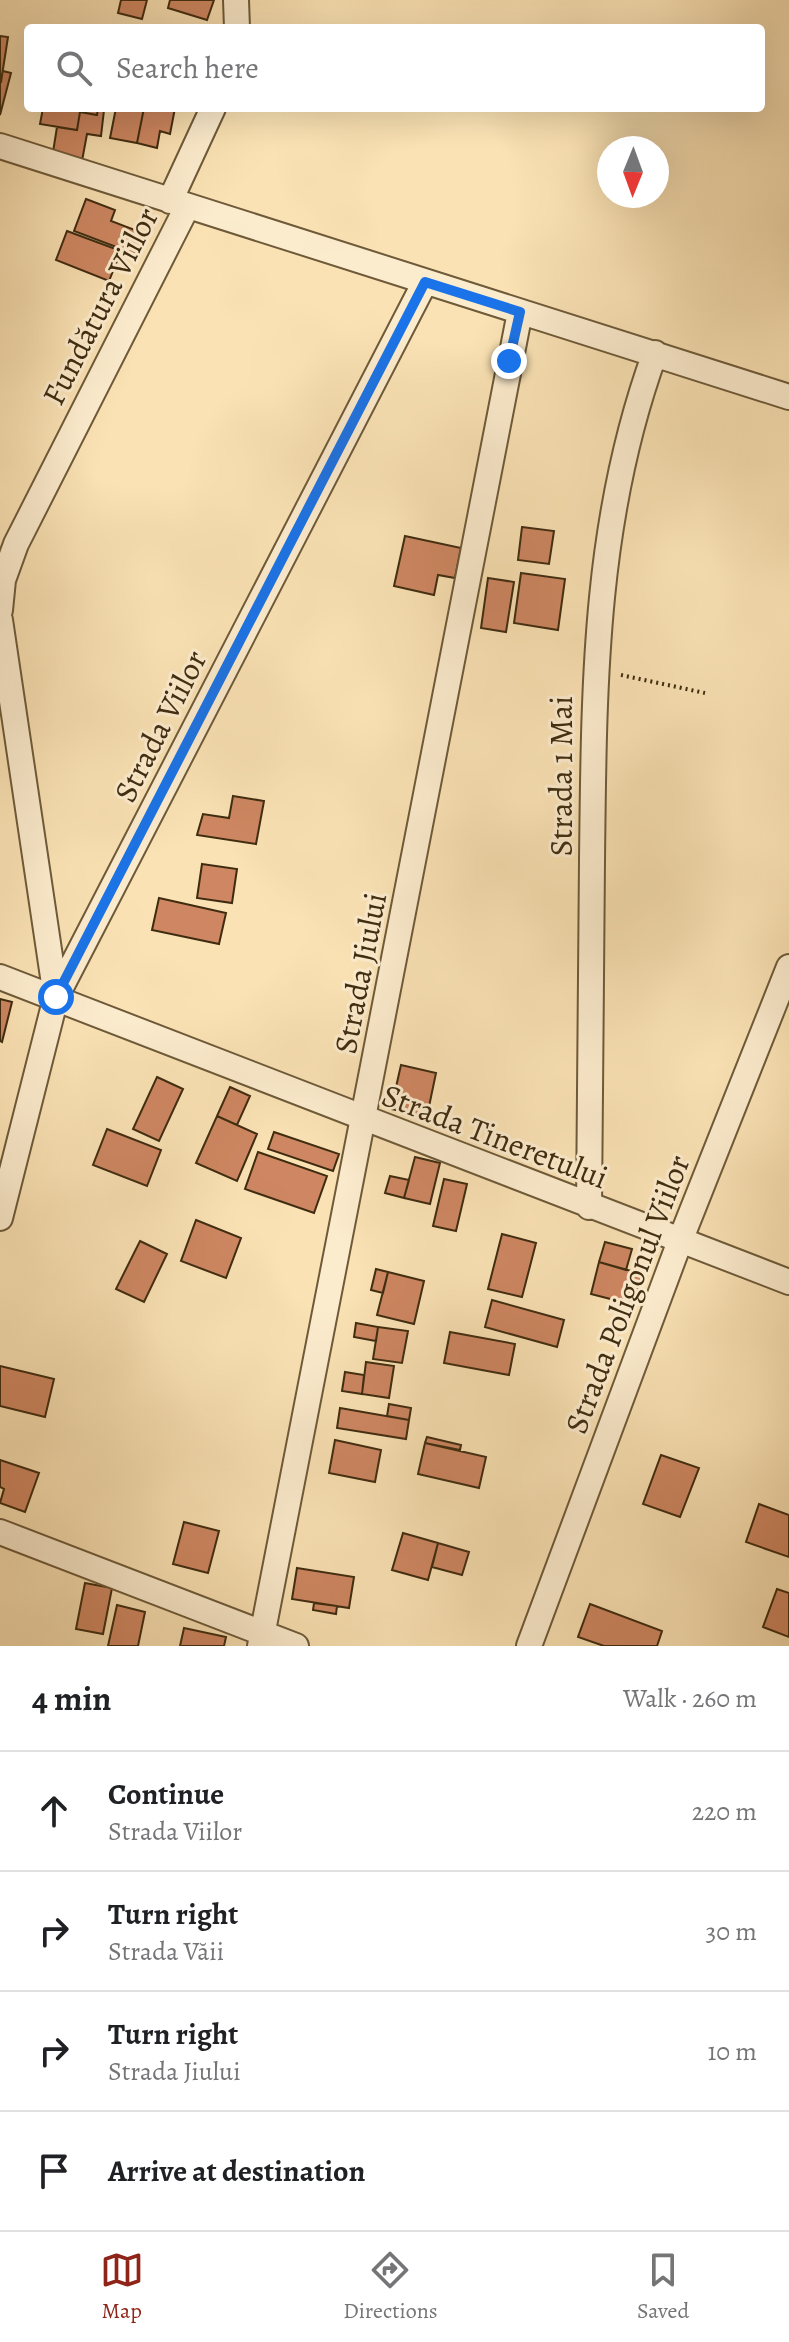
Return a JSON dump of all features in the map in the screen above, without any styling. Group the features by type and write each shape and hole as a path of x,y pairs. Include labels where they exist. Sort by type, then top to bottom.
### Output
{"street":[{"path":"236,0 237,24"},
{"name":"Fundătura Viilor","path":"0,610 3,580 16,544 178,204 212,112"},
{"path":"0,146 789,397"},
{"name":"Strada Viilor","path":"0,1218 56,997 425,282"},
{"name":"Strada Jiului","path":"262,1640 520,312"},
{"name":"Strada 1 Mai","path":"589,1207 594,674 610,515 637,402 655,353"},
{"path":"0,620 56,997"},
{"name":"Strada Poligonul Viilor","path":"529,1646 680,1241 789,967"},
{"name":"Strada Tineretului","path":"0,977 789,1282"},
{"path":"0,1532 262,1640 296,1646"}],"path":[{"path":"594,674 632,676 705,693"}],"building":[{"path":"121,0 147,0 142,19 118,13"},
{"path":"170,0 214,0 207,20 168,8"},
{"path":"0,36 8,37 1,82 0,82"},
{"path":"3,71 11,73 0,115 0,82"},
{"path":"42,112 80,112 77,130 40,124"},
{"path":"80,112 97,115 98,112 104,112 101,136 87,134 82,161 53,152 57,127 77,130"},
{"path":"115,112 143,112 137,143 110,138"},
{"path":"143,112 174,112 170,134 160,131 157,148 137,143"},
{"path":"86,199 115,210 111,221 148,235 140,256 74,231"},
{"path":"67,231 121,251 109,281 56,260"},
{"path":"522,527 554,531 549,564 518,560"},
{"path":"405,536 461,548 455,578 438,575 434,595 394,586"},
{"path":"521,573 565,579 558,630 514,623"},
{"path":"488,578 514,582 506,632 481,628"},
{"path":"233,796 264,801 256,844 197,835 203,814 229,818"},
{"path":"202,864 237,869 232,903 197,898"},
{"path":"159,898 226,913 219,944 152,930"},
{"path":"0,999 12,1002 2,1042 0,1041"},
{"path":"401,1065 436,1073 427,1116 391,1109"},
{"path":"157,1077 183,1089 159,1141 133,1129"},
{"path":"230,1087 250,1096 237,1125 217,1116"},
{"path":"217,1116 257,1134 237,1181 196,1163"},
{"path":"107,1129 161,1150 147,1186 93,1165"},
{"path":"274,1132 339,1154 333,1171 268,1149"},
{"path":"258,1152 327,1176 314,1213 245,1189"},
{"path":"415,1157 440,1163 430,1204 404,1198"},
{"path":"390,1176 409,1180 404,1198 385,1193"},
{"path":"444,1179 467,1184 456,1231 433,1226"},
{"path":"196,1220 241,1238 226,1278 181,1261"},
{"path":"502,1234 536,1243 522,1297 488,1289"},
{"path":"140,1241 167,1254 144,1302 116,1289"},
{"path":"605,1242 632,1249 626,1270 599,1262"},
{"path":"599,1262 642,1274 634,1305 591,1294"},
{"path":"376,1269 388,1272 383,1293 371,1290"},
{"path":"388,1272 424,1281 414,1324 377,1315"},
{"path":"492,1300 564,1320 557,1347 485,1327"},
{"path":"356,1323 378,1327 376,1341 354,1337"},
{"path":"378,1327 408,1331 402,1363 373,1359"},
{"path":"450,1332 515,1344 509,1375 444,1363"},
{"path":"366,1362 394,1366 389,1398 362,1394"},
{"path":"0,1366 54,1379 45,1417 0,1406"},
{"path":"345,1372 364,1375 362,1394 342,1391"},
{"path":"389,1404 411,1408 409,1420 387,1416"},
{"path":"340,1408 409,1420 406,1439 337,1428"},
{"path":"427,1437 461,1445 460,1450 425,1443"},
{"path":"335,1440 381,1450 375,1482 329,1473"},
{"path":"425,1443 486,1457 479,1488 418,1474"},
{"path":"661,1455 699,1468 680,1517 643,1504"},
{"path":"0,1460 39,1473 25,1512 0,1503 4,1489 0,1487"},
{"path":"759,1504 789,1515 789,1557 746,1542"},
{"path":"184,1522 219,1531 208,1573 173,1564"},
{"path":"403,1533 438,1543 428,1580 392,1570"},
{"path":"438,1543 469,1552 462,1575 432,1567"},
{"path":"297,1568 354,1577 349,1608 292,1599"},
{"path":"85,1583 112,1588 103,1634 76,1629"},
{"path":"777,1589 789,1593 789,1637 763,1627"},
{"path":"314,1603 337,1606 336,1614 313,1610"},
{"path":"590,1604 662,1631 657,1646 604,1646 578,1637"},
{"path":"117,1605 145,1612 138,1646 108,1646"},
{"path":"184,1628 226,1637 224,1646 180,1646"}],"route":[{"path":"56,997 425,282 520,312 509,361"}]}
